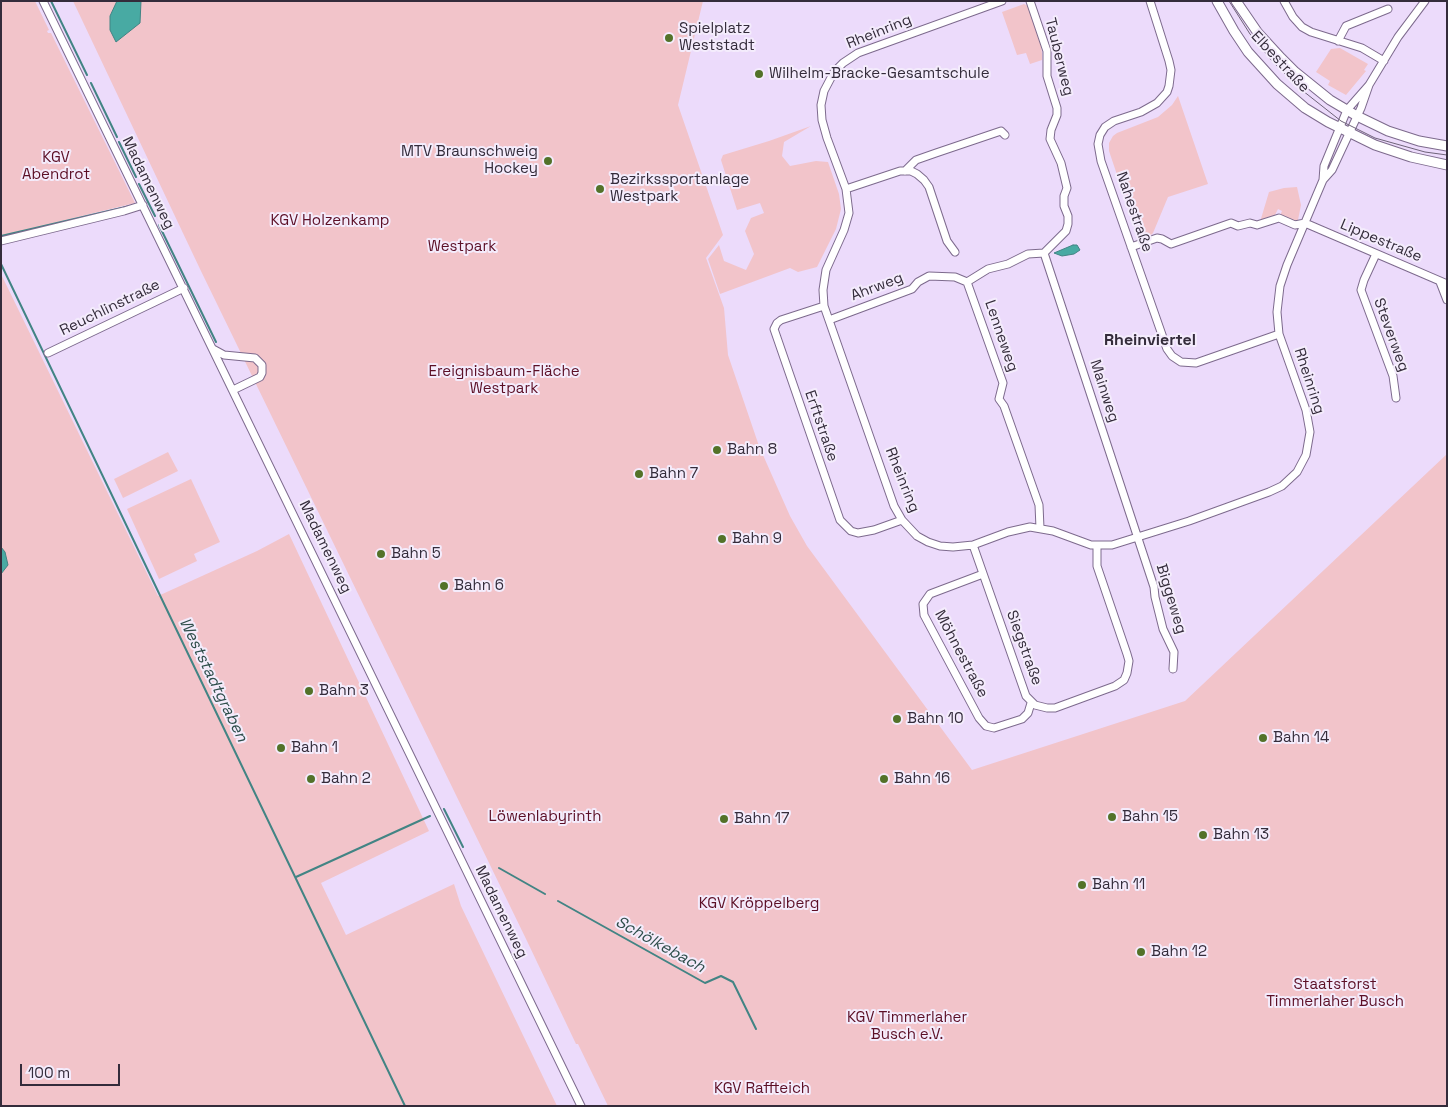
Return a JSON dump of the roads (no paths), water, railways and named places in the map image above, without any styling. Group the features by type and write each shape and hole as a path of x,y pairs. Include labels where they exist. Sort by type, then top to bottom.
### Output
{"street":[{"name":"Madamenweg","path":"44,1 580,1106"},
{"name":"Rheinring","path":"1002,1 987,4 858,53 842,63 834,72 824,91 821,114 827,138 846,190 848,203 847,222 826,270 823,290 824,306 892,499 902,520 917,536 934,545 947,547 974,545 1030,527 1040,528 1097,546 1112,545 1269,492 1287,482 1301,467 1309,444 1308,419 1279,334 1277,312 1280,286 1323,180 1332,170 1349,133"},
{"name":"Tauberweg","path":"1030,1 1047,51 1048,76 1057,108 1058,115 1051,130 1050,139 1062,163 1067,188 1064,196 1064,206 1068,216 1066,231 1044,253"},
{"name":"Nahestraße","path":"1150,1 1169,61 1170,86 1157,103 1141,112 1114,121 1105,127 1100,135 1098,144 1101,161 1167,350 1175,359 1186,363 1196,363 1279,334"},
{"name":"Elbestraße","path":"1217,1 1241,42 1277,84 1305,108 1338,128 1390,151 1447,165"},
{"name":"Elbestraße","path":"1236,1 1258,33 1281,58 1312,86 1347,110 1380,128 1402,136 1447,146"},
{"path":"1284,1 1293,17 1302,27 1311,32 1362,48 1384,61"},
{"path":"1338,128 1347,110 1368,85 1406,26 1425,1"},
{"path":"1338,41 1346,26 1388,9"},
{"path":"1349,133 1362,108 1368,85"},
{"name":"Rheinring","path":"1323,180 1324,166 1338,128"},
{"path":"905,171 916,160 1000,131 1005,135"},
{"path":"846,190 894,172 905,171 917,174 929,187 947,241 955,252"},
{"path":"1,241 143,205"},
{"name":"Lippestraße","path":"1131,247 1160,238 1171,244 1231,223 1238,226 1250,223 1257,225 1279,218 1295,225 1305,222 1443,283"},
{"path":"968,282 988,269 1008,264 1028,254 1044,253"},
{"name":"Mainweg","path":"1044,253 1138,537"},
{"name":"Steverweg","path":"1376,254 1361,290 1393,376 1396,398"},
{"name":"Ahrweg","path":"829,320 912,289 918,282 929,276 955,277 968,282"},
{"name":"Lenneweg","path":"968,282 1003,383 999,400 1008,417 1039,505 1040,528"},
{"path":"1443,283 1447,300"},
{"name":"Reuchlinstraße","path":"48,353 184,288"},
{"name":"Erftstraße","path":"824,306 782,320 777,323 774,329 840,520 851,531 858,532 874,530 902,520"},
{"path":"213,349 224,355 255,358 262,365 260,377 233,390"},
{"name":"Biggeweg","path":"1138,537 1154,587 1154,597 1163,629 1174,652 1173,669"},
{"name":"Siegstraße","path":"974,545 1026,696 1031,703 1038,707 1055,708 1115,686 1124,680 1127,673 1127,654 1098,566 1097,546"},
{"name":"Möhnestraße","path":"984,574 930,594 923,604 924,615 979,718 986,726 994,728 1022,719 1028,713 1031,703"}],"waterway":[{"path":"51,1 87,75"},
{"path":"91,83 117,137"},
{"path":"119,142 136,177"},
{"path":"139,184 155,216"},
{"path":"1,236 130,206"},
{"path":"159,225 216,342"},
{"name":"Weststadtgraben","path":"1,264 405,1106"},
{"name":"Schölkebach","path":"444,809 463,847"},
{"name":"Schölkebach","path":"296,877 430,816"},
{"name":"Schölkebach","path":"499,868 545,894"},
{"name":"Schölkebach","path":"558,901 705,983 721,976 733,982 756,1029"}],"tram line":[{"path":"1229,1 1250,34 1273,62 1298,87 1341,121 1375,138 1425,152 1447,155"}],"place":[{"name":"Spielplatz Weststadt","path":"669,38"},
{"name":"Wilhelm-Bracke-Gesamtschule","path":"759,74"},
{"name":"MTV Braunschweig Hockey","path":"548,161"},
{"name":"Bezirkssportanlage Westpark","path":"600,189"},
{"name":"Bahn 8","path":"717,450"},
{"name":"Bahn 7","path":"639,474"},
{"name":"Bahn 9","path":"722,539"},
{"name":"Bahn 5","path":"381,554"},
{"name":"Bahn 6","path":"444,586"},
{"name":"Bahn 3","path":"309,691"},
{"name":"Bahn 10","path":"897,719"},
{"name":"Bahn 14","path":"1263,738"},
{"name":"Bahn 1","path":"281,748"},
{"name":"Bahn 2","path":"311,779"},
{"name":"Bahn 16","path":"884,779"},
{"name":"Bahn 15","path":"1112,817"},
{"name":"Bahn 17","path":"724,819"},
{"name":"Bahn 13","path":"1203,835"},
{"name":"Bahn 11","path":"1082,885"},
{"name":"Bahn 12","path":"1141,952"}],"district":[{"name":"Rheinviertel","path":"1150,341"}],"park label":[{"name":"KGV Abendrot","path":"56,166"},
{"name":"KGV Holzenkamp","path":"330,221"},
{"name":"Westpark","path":"462,247"},
{"name":"Ereignisbaum-Fläche Westpark","path":"504,380"},
{"name":"Löwenlabyrinth","path":"545,817"},
{"name":"KGV Kröppelberg","path":"759,904"},
{"name":"Staatsforst Timmerlaher Busch","path":"1335,994"},
{"name":"KGV Timmerlaher Busch e.V.","path":"907,1026"},
{"name":"KGV Raffteich","path":"762,1089"}]}
